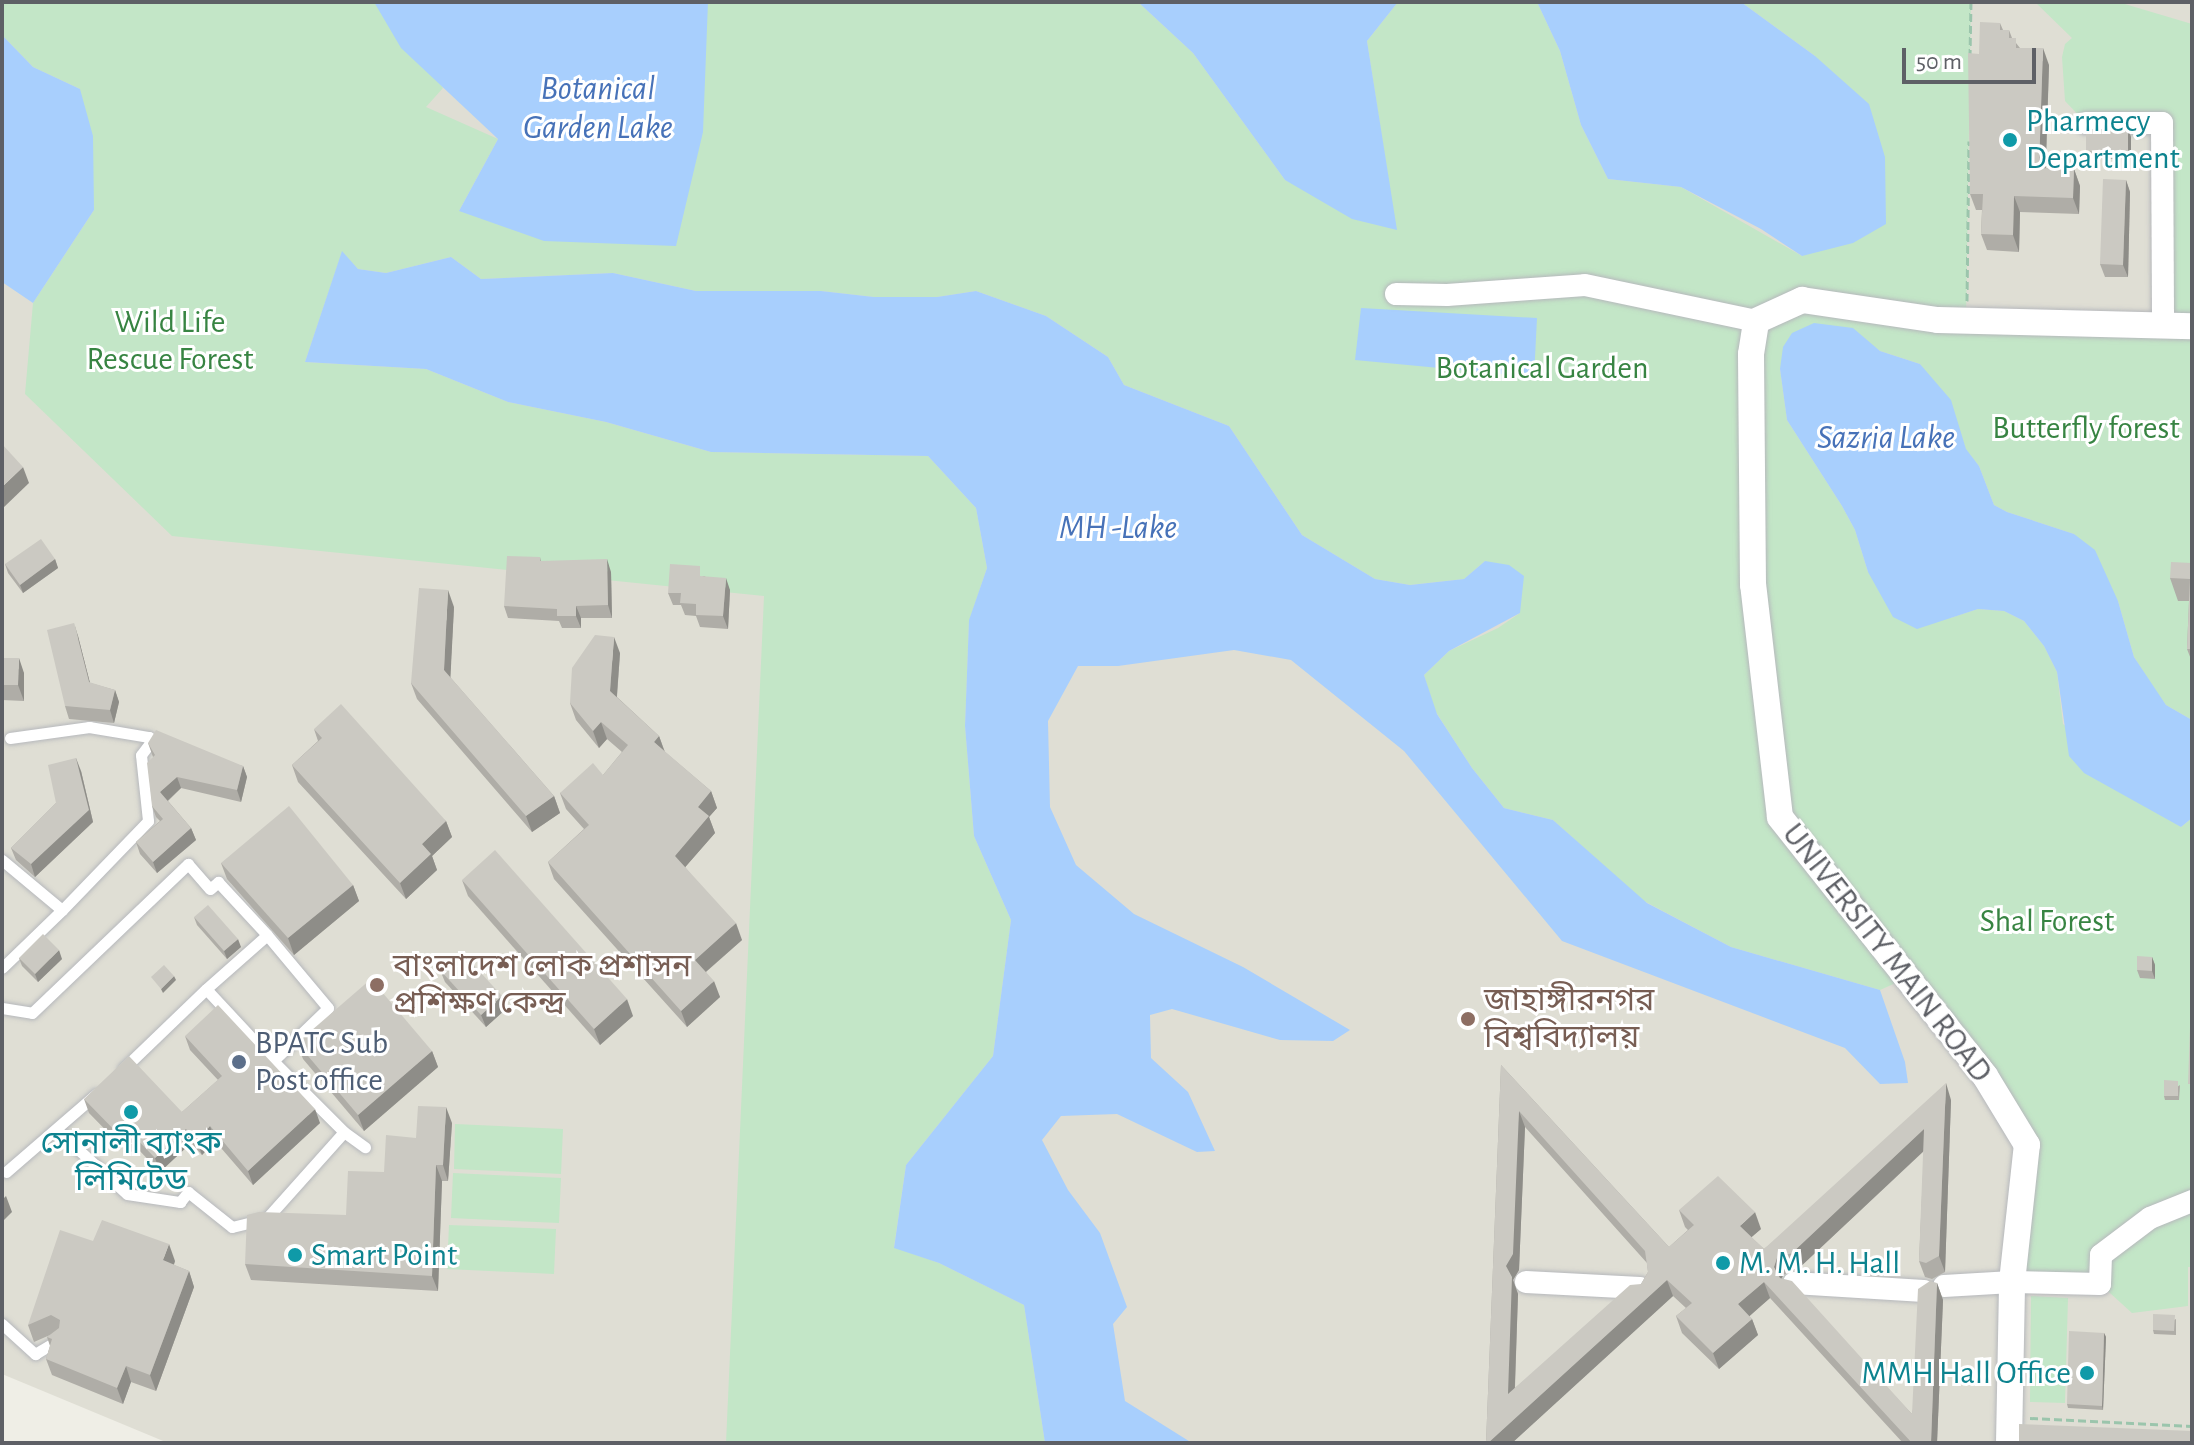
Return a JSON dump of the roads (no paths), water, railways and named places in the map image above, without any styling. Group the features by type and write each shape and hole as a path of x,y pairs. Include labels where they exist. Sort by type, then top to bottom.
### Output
{"street":[{"path":"2086,123 2162,123 2163,326"},
{"path":"1396,294 1475,294 1585,285 1756,321 1802,300 1938,320 2192,326"},
{"name":"UNIVERSITY MAIN ROAD","path":"1756,321 1751,354 1753,585 1780,817 1985,1076 2027,1145 2012,1282 2010,1430"},
{"path":"1794,1283 1934,1289 2012,1282 2100,1284 2101,1255 2150,1218 2192,1201"},
{"path":"1526,1282 1640,1288"}],"lane":[{"path":"2,968 148,821 141,755 150,743 149,737 89,727 10,738"},
{"path":"2,860 62,910"},
{"path":"2,1008 32,1013 188,864 210,889 218,882 328,1008 273,1061"},
{"path":"113,1079 267,935"},
{"path":"206,989 344,1132 365,1147"},
{"path":"6,1172 58,1131 102,1089"},
{"path":"58,1131 127,1194 180,1202 188,1192 232,1227 267,1218 344,1132"},
{"path":"2,1324 35,1354 58,1340"}],"water":[{"name":"Botanical Garden Lake","path":"374,2 708,2 703,132 676,246 544,241 459,211 498,139 401,48"},
{"path":"1138,2 1398,2 1367,41 1397,230 1352,219 1285,180 1193,53"},
{"path":"1537,2 1741,2 1815,56 1869,104 1885,157 1886,224 1853,243 1802,256 1761,229 1681,187 1608,179 1581,125 1560,51"},
{"path":"2,35 33,67 80,89 93,136 94,210 33,303 2,282"},
{"name":"MH -Lake","path":"342,251 358,269 386,273 451,257 481,279 613,273 696,291 821,291 874,297 937,297 976,291 1046,316 1108,357 1124,385 1229,426 1302,535 1375,579 1410,585 1464,579 1485,561 1509,565 1524,576 1520,613 1449,651 1424,675 1437,714 1472,768 1504,808 1553,820 1647,903 1731,947 1880,990 1905,1062 1908,1083 1880,1084 1845,1048 1562,941 1404,751 1291,660 1234,650 1118,666 1078,666 1048,721 1050,807 1076,865 1134,914 1243,967 1350,1030 1333,1041 1280,1040 1172,1009 1150,1015 1151,1058 1188,1092 1215,1151 1197,1152 1117,1114 1061,1116 1042,1140 1068,1190 1100,1233 1127,1307 1113,1324 1125,1401 1192,1443 1045,1443 1024,1305 939,1263 894,1248 906,1165 993,1056 1011,920 974,836 965,726 969,620 987,568 976,508 928,456 711,452 606,422 508,402 426,369 305,362"},
{"path":"1361,308 1537,318 1534,377 1355,360"},
{"name":"Sazria Lake","path":"1814,323 1853,328 1880,351 1920,364 1951,400 1966,449 1979,466 1994,505 2074,534 2095,550 2118,601 2134,657 2166,705 2192,720 2192,818 2181,827 2084,773 2069,756 2057,672 2044,646 2024,621 2004,611 1978,609 1917,629 1893,617 1868,572 1855,530 1787,420 1780,369 1783,347 1792,333"}],"place":[{"name":"Pharmecy Department","path":"2010,140"},
{"name":"বাংলাদেশ লোক প্রশাসন প্রশিক্ষণ কেন্দ্র","path":"377,985"},
{"name":"জাহাঙ্গীরনগর বিশ্ববিদ্যালয়","path":"1468,1019"},
{"name":"BPATC Sub Post office","path":"239,1062"},
{"name":"সোনালী ব্যাংক লিমিটেড","path":"131,1112"},
{"name":"Smart Point","path":"295,1255"},
{"name":"M. M. H. Hall","path":"1723,1263"},
{"name":"MMH Hall Office","path":"2087,1373"}],"park label":[{"name":"Wild Life Rescue Forest","path":"170,342"},
{"name":"Botanical Garden","path":"1542,368"},
{"name":"Butterfly forest","path":"2086,428"},
{"name":"Shal Forest","path":"2047,921"}]}
